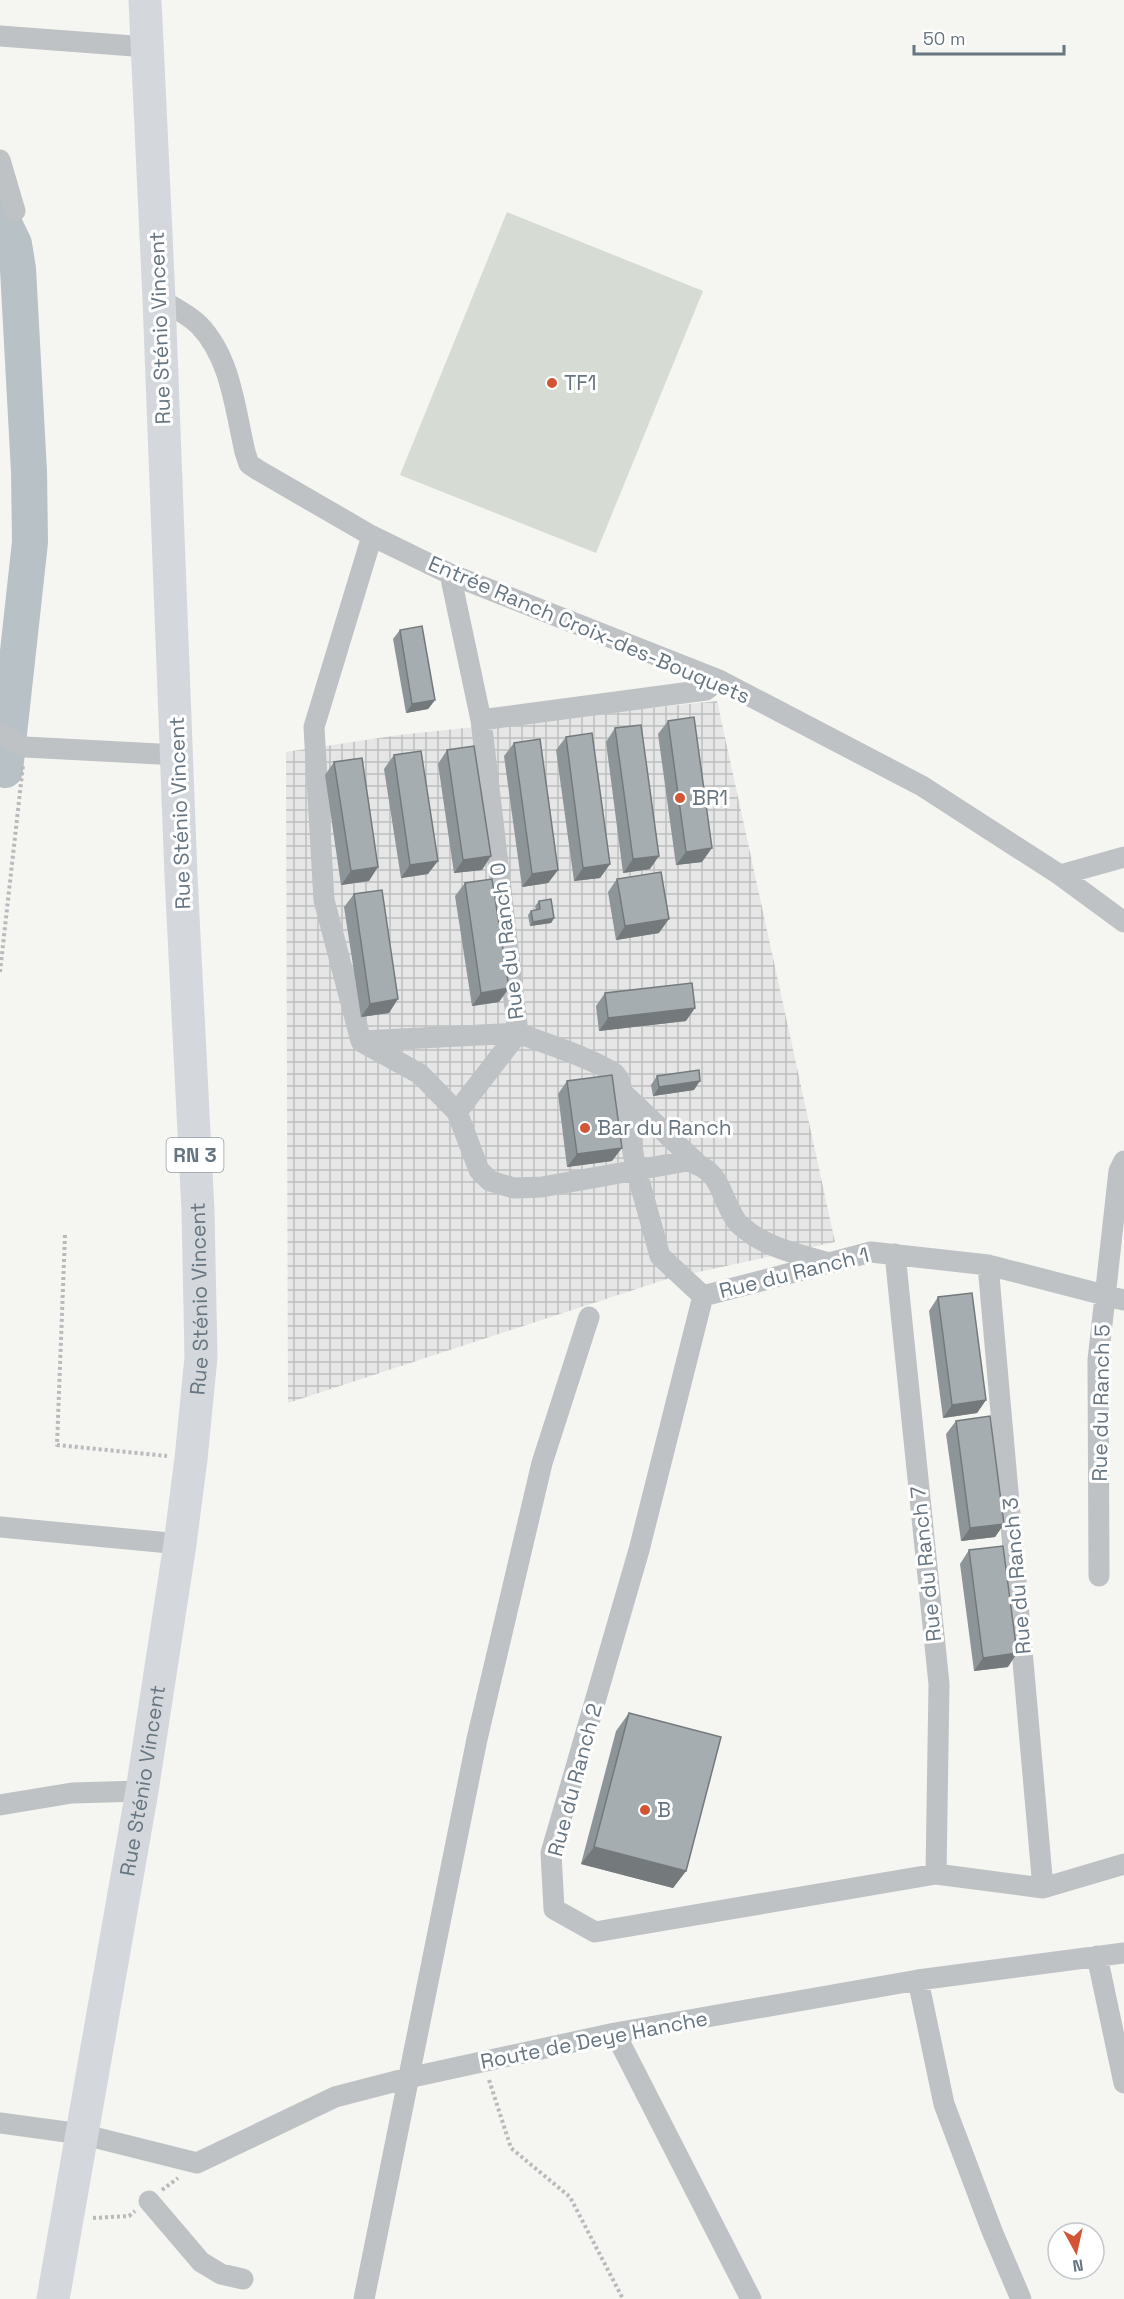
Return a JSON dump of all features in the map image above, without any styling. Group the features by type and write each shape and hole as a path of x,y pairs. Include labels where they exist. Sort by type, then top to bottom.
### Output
{"main road":[{"name":"Rue Sténio Vincent","path":"52,2299 142,1791 180,1544 201,1357 198,1211 181,876 178,755 145,0"}],"street":[{"path":"0,36 147,47"},
{"path":"0,160 15,211"},
{"name":"Entrée Ranch Croix-des-Bouquets","path":"159,299 184,313 199,325 215,346 228,375 249,464 372,536 450,574 719,680 922,786 1060,875 1124,922"},
{"path":"372,536 314,727 324,900 362,1041 420,1074 457,1112 479,1170 490,1181 514,1188 542,1187 687,1161 698,1164"},
{"name":"Rue du Ranch 0","path":"362,1041 518,1033 482,720 450,574"},
{"path":"482,720 706,690 719,680"},
{"path":"11,739 178,755"},
{"path":"1060,875 1124,857"},
{"path":"457,1112 518,1033"},
{"name":"Rue du Ranch 1","path":"518,1033 589,1061 615,1074 622,1092 636,1169 660,1256 704,1296 871,1252 988,1264 1114,1298"},
{"path":"622,1092 698,1164 710,1171 721,1187 738,1224 771,1246 829,1263"},
{"name":"Rue du Ranch 5","path":"1099,1576 1098,1360 1114,1298 1119,1171 1124,1161"},
{"name":"Rue du Ranch 7","path":"895,1254 939,1684 936,1874"},
{"name":"Rue du Ranch 3","path":"988,1264 1043,1888"},
{"name":"Rue du Ranch 2","path":"704,1296 639,1550 551,1853 554,1909 595,1932 936,1874 1043,1888 1124,1864"},
{"path":"364,2299 477,1739 539,1474 589,1317"},
{"path":"0,1527 180,1544"},
{"path":"0,1805 72,1793 142,1791"},
{"name":"Route de Deye Hanche","path":"0,2123 81,2134 197,2163 335,2097 408,2078 615,2033 918,1980 1124,1953"},
{"path":"1097,1956 1124,2083"},
{"path":"918,1980 944,2104 992,2231 1021,2299"},
{"path":"615,2033 751,2299"},
{"path":"149,2201 201,2262 221,2274 243,2279"}],"path":[{"path":"0,972 11,739"},
{"path":"65,1235 57,1445 191,1459"},
{"path":"483,2062 511,2148 570,2197 623,2299"}],"shaded area":[{"name":"TF1","path":"507,212 703,291 596,553 400,475"},
{"path":"717,701 835,1242 667,1279 288,1403 286,752 399,735"}],"building":[{"path":"422,626 435,700 412,704 400,630"},
{"path":"694,717 712,848 686,852 668,721"},
{"path":"641,725 659,856 633,859 615,728"},
{"path":"592,733 610,864 583,868 566,737"},
{"path":"540,739 558,870 532,874 514,743"},
{"path":"474,746 491,856 463,860 447,750"},
{"path":"421,751 438,861 410,865 394,755"},
{"path":"362,758 378,867 351,871 334,762"},
{"path":"661,872 669,919 625,926 617,879"},
{"path":"492,879 509,988 481,993 465,883"},
{"path":"382,890 398,999 370,1004 354,894"},
{"path":"551,899 554,918 533,922 531,911 540,909 539,901"},
{"path":"692,983 695,1008 608,1018 605,993"},
{"path":"699,1070 700,1081 659,1087 657,1076"},
{"name":"Bar du Ranch","path":"612,1075 622,1148 577,1154 567,1081"},
{"path":"972,1293 986,1400 952,1405 938,1297"},
{"path":"990,1416 1004,1524 970,1528 956,1421"},
{"path":"1003,1546 1017,1653 983,1658 969,1550"},
{"name":"B","path":"629,1713 721,1737 686,1871 594,1847"}],"waterway":[{"path":"0,215 14,244 18,269 29,472 30,542 5,770"}],"place":[{"name":"TF1","path":"552,383"},
{"name":"BR1","path":"680,798"},
{"name":"Bar du Ranch","path":"585,1128"},
{"name":"B","path":"645,1810"}]}
